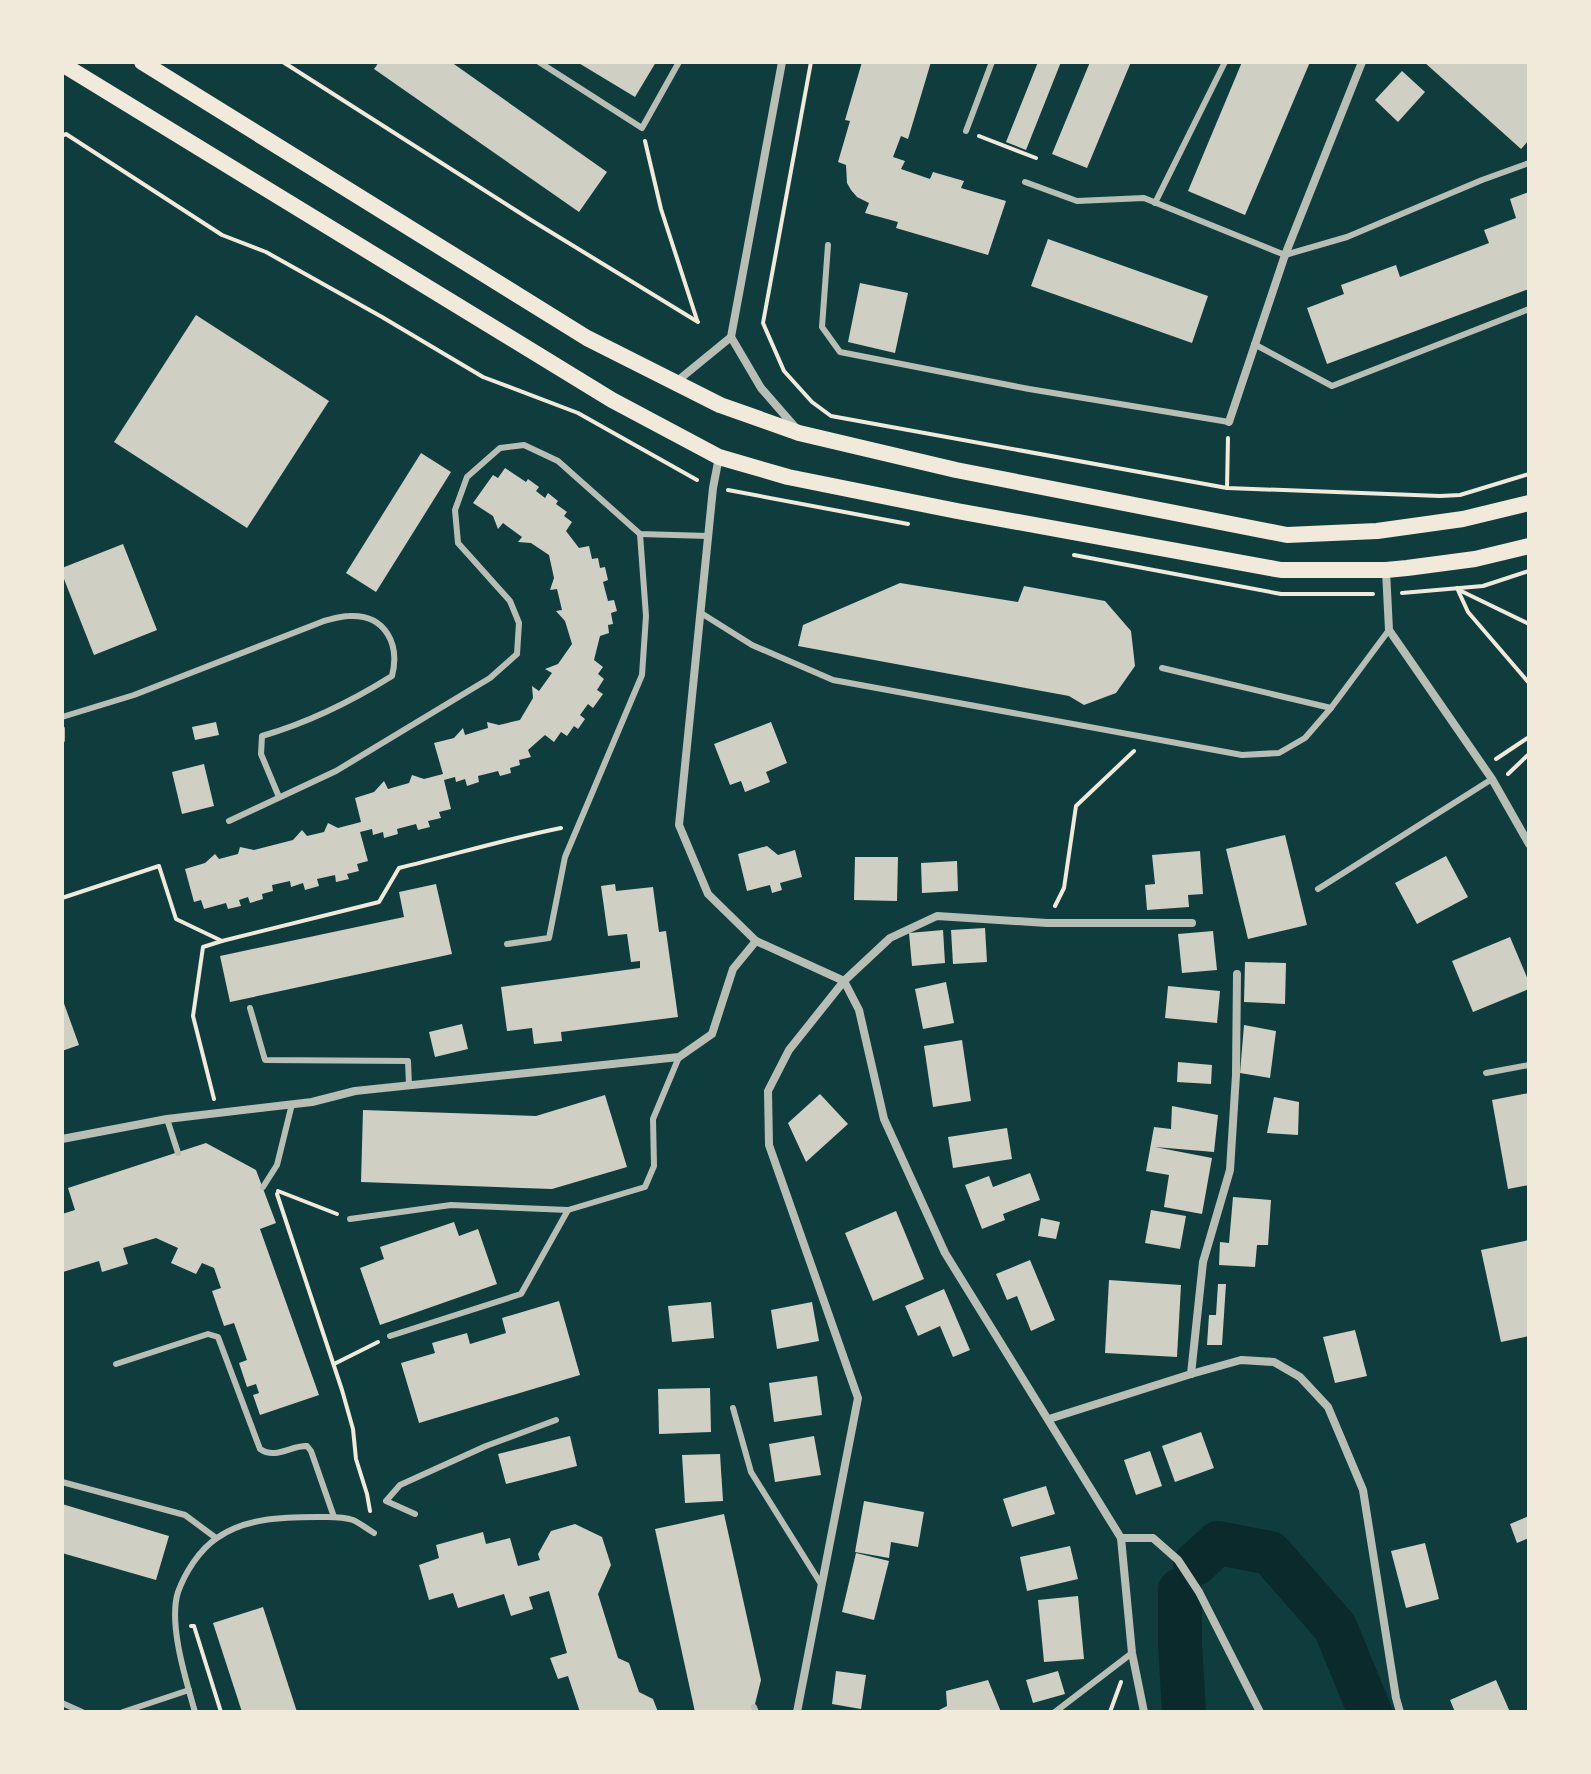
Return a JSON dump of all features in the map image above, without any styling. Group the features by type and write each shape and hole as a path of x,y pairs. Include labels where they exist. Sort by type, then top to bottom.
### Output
{"main road":[{"path":"142,62 587,338 720,405 799,433 956,470 1287,535 1377,531 1463,519 1529,503"},
{"path":"62,64 612,400 719,457 818,484 1281,570 1386,570 1475,559 1529,546"}],"street":[{"path":"675,383 731,337 782,62"},
{"path":"1229,422 1285,255 1362,62"},
{"path":"731,337 761,388 799,433"},
{"path":"719,457 713,488 679,825 708,894 756,941 844,981 859,1010 884,1119 945,1253 1121,1538 1132,1653 1144,1712"},
{"path":"1386,570 1389,630 1494,782 1529,844"},
{"path":"797,1712 858,1398 769,1145 768,1091 789,1050 844,981 890,938 937,916 1047,923 1192,923"},
{"path":"62,1139 167,1119 312,1102 355,1091 679,1057 712,1034 733,969 756,941"},
{"path":"1191,1374 1203,1262 1230,1170 1236,1075 1237,974"},
{"path":"1049,1419 1241,1360 1274,1362 1300,1377 1328,1407 1363,1490 1400,1712"},
{"path":"1121,1538 1153,1538 1178,1560 1199,1592 1260,1712"}],"lane":[{"path":"539,62 642,128 679,62"},
{"path":"966,131 992,62"},
{"path":"1155,203 1225,62"},
{"path":"1025,182 1077,201 1144,198 1285,255 1347,237 1529,163"},
{"path":"828,245 822,327 840,352 1029,389 1229,422"},
{"path":"1254,344 1332,386 1529,309"},
{"path":"229,821 336,771 490,678 517,654 519,623 510,601 458,543 455,510 467,477 500,448 524,445 558,461 640,534 708,536"},
{"path":"507,944 549,938 565,857 642,675 646,616 640,534"},
{"path":"701,613 752,645 833,680 1242,755 1279,753 1305,738 1389,630"},
{"path":"62,717 134,695 324,621 351,615 377,621 392,639 396,662 392,676 364,694 283,730 262,736 261,754 279,797"},
{"path":"1162,668 1331,708"},
{"path":"62,729 62,740"},
{"path":"1318,889 1494,782"},
{"path":"250,1008 265,1060 408,1061 409,1085"},
{"path":"350,1219 451,1205 568,1210 645,1187 654,1166 653,1119 679,1057"},
{"path":"1486,1073 1529,1065"},
{"path":"263,1187 277,1165 292,1104"},
{"path":"167,1119 178,1153"},
{"path":"390,1336 521,1294 568,1210"},
{"path":"116,1364 208,1334 218,1337 260,1449 267,1454 303,1444 307,1446 334,1517"},
{"path":"733,1408 751,1472 821,1584"},
{"path":"415,1514 386,1501 400,1485 486,1446 556,1420"},
{"path":"62,1482 185,1515 216,1538"},
{"path":"195,1712 175,1626 178,1594 200,1553 216,1538 237,1527 266,1520 334,1517 353,1520 374,1533"},
{"path":"1055,1712 1132,1653"},
{"path":"123,1712 189,1690"},
{"path":"62,1703 82,1712"}],"path":[{"path":"283,62 698,322 661,209 642,128"},
{"path":"811,62 763,323 784,371 812,402 831,416 1227,488 1440,496 1460,495 1529,474"},
{"path":"966,131 1036,158"},
{"path":"62,136 66,134 222,235 266,252 483,377 578,413"},
{"path":"1227,488 1229,422"},
{"path":"1529,624 1457,588 1468,612 1529,683"},
{"path":"1483,766 1529,737"},
{"path":"1047,923 1064,888 1076,806 1147,738"},
{"path":"1494,782 1529,754"},
{"path":"218,1113 193,1016 203,947 379,902 399,868 519,836 579,824"},
{"path":"62,898 159,866 176,919 222,941"},
{"path":"350,1219 276,1190 334,1364 353,1429 356,1459 367,1494"},
{"path":"334,1364 390,1336"},
{"path":"175,1626 194,1626 221,1712"}],"building":[{"path":"379,62 451,62 607,172 579,212 374,69"},
{"path":"577,62 656,62 635,97"},
{"path":"862,62 931,62 908,139 901,136 893,157 905,161 901,169 930,179 933,172 964,181 961,188 1006,201 988,255 896,228 898,222 865,213 869,203 851,190 847,183 846,165 838,162 850,121 845,120"},
{"path":"1038,62 1061,62 1026,150 1006,142"},
{"path":"1090,62 1131,62 1087,168 1052,154"},
{"path":"1242,62 1310,62 1245,215 1188,191"},
{"path":"1424,62 1529,62 1529,140 1521,149"},
{"path":"1402,71 1425,92 1398,122 1375,100"},
{"path":"1529,192 1529,289 1327,364 1307,308 1344,294 1341,285 1396,265 1400,277 1489,243 1484,230 1516,218 1510,199"},
{"path":"1048,239 1208,296 1192,343 1031,286"},
{"path":"860,283 908,293 895,353 848,342"},
{"path":"196,315 329,401 247,528 114,442"},
{"path":"421,453 451,472 376,592 346,573"},
{"path":"505,468 539,487 536,491 545,498 548,493 558,501 556,504 567,512 564,516 572,522 566,531 579,548 589,546 592,559 598,558 600,568 605,567 608,580 603,582 608,601 614,600 617,611 611,613 613,624 608,625 609,633 600,636 594,660 603,667 598,674 604,679 597,690 603,694 593,708 588,704 580,715 585,719 578,729 574,726 567,736 561,732 554,742 545,735 528,750 531,757 519,760 520,765 510,768 511,773 500,776 498,771 478,776 479,782 467,786 465,779 456,782 455,777 444,780 451,809 439,812 441,818 428,821 430,827 418,830 416,824 397,829 398,834 384,838 383,832 373,835 372,829 360,832 368,861 357,864 359,871 347,874 349,879 336,882 335,875 317,879 319,886 305,890 303,883 291,887 290,881 272,885 273,891 262,894 263,899 250,903 248,897 239,900 241,906 228,909 226,903 204,909 201,900 194,902 185,869 205,863 215,854 219,859 238,854 240,847 254,850 293,840 302,830 307,836 324,832 328,823 338,828 361,822 355,798 374,792 384,781 388,789 409,783 412,775 424,779 443,774 434,743 454,738 463,728 465,735 488,728 487,722 499,725 520,720 533,698 532,686 539,691 552,673 545,669 558,664 572,644 565,621 556,611 562,610 557,589 550,590 554,578 549,555 531,543 518,542 522,537 503,523 498,529 493,516 473,503 493,475 498,478"},
{"path":"123,544 157,630 94,655 62,568"},
{"path":"900,583 1018,602 1024,586 1105,601 1131,631 1135,666 1116,693 1084,705 1069,696 798,646 803,625"},
{"path":"216,722 219,735 195,740 192,727"},
{"path":"771,722 787,763 766,772 770,782 745,792 741,781 730,785 714,744"},
{"path":"204,764 214,806 182,814 172,772"},
{"path":"1285,835 1307,925 1248,939 1226,849"},
{"path":"767,846 778,855 795,850 802,877 780,883 782,890 772,893 770,885 747,891 738,854"},
{"path":"1200,851 1203,894 1188,895 1189,907 1147,910 1145,885 1155,884 1152,855"},
{"path":"1446,856 1468,897 1417,924 1395,883"},
{"path":"855,857 898,857 897,901 854,900"},
{"path":"957,861 958,891 922,893 921,863"},
{"path":"436,884 452,954 230,1002 220,956 404,917 399,892"},
{"path":"615,884 616,891 653,887 659,932 666,931 678,1017 561,1032 562,1041 534,1044 532,1028 507,1031 501,987 640,968 640,961 631,962 627,934 608,936 601,886"},
{"path":"985,928 987,962 953,964 951,930"},
{"path":"943,930 945,963 912,966 909,933"},
{"path":"1213,931 1217,970 1182,973 1178,934"},
{"path":"1510,937 1529,982 1529,989 1473,1012 1452,961"},
{"path":"1245,962 1286,963 1285,1004 1244,1002"},
{"path":"946,982 954,1023 923,1029 915,989"},
{"path":"1168,986 1220,991 1217,1023 1165,1018"},
{"path":"62,998 79,1045 62,1051"},
{"path":"462,1024 468,1049 435,1057 429,1032"},
{"path":"1244,1025 1276,1031 1270,1078 1240,1073"},
{"path":"962,1040 971,1101 933,1107 924,1046"},
{"path":"1178,1062 1212,1065 1211,1084 1177,1082"},
{"path":"1529,1093 1529,1185 1508,1189 1492,1100"},
{"path":"820,1094 848,1124 806,1162 788,1123"},
{"path":"605,1095 627,1167 552,1189 361,1182 363,1110 536,1116"},
{"path":"1274,1097 1299,1102 1298,1135 1267,1133"},
{"path":"1172,1106 1218,1115 1214,1152 1155,1147 1212,1158 1202,1214 1164,1207 1169,1175 1146,1171 1154,1127 1171,1129"},
{"path":"1007,1128 1012,1159 953,1168 948,1137"},
{"path":"206,1143 256,1170 276,1223 260,1229 319,1395 260,1415 253,1395 259,1393 256,1384 247,1387 239,1363 247,1360 234,1323 224,1326 212,1291 221,1288 214,1268 202,1263 196,1274 171,1263 178,1248 156,1238 123,1248 128,1264 102,1272 99,1261 63,1272 62,1269 62,1214 75,1210 68,1188"},
{"path":"1030,1173 1040,1200 1003,1214 1005,1220 982,1229 965,1185 989,1176 993,1187"},
{"path":"1233,1197 1271,1200 1268,1245 1257,1245 1255,1267 1219,1265 1220,1242 1229,1243"},
{"path":"1151,1210 1186,1216 1180,1249 1145,1243"},
{"path":"896,1211 924,1279 873,1301 845,1233"},
{"path":"1041,1218 1060,1222 1056,1239 1038,1236"},
{"path":"454,1222 459,1236 478,1229 497,1284 380,1325 360,1268 384,1259 380,1247"},
{"path":"1529,1240 1529,1336 1501,1342 1481,1250"},
{"path":"1030,1260 1055,1320 1031,1331 1017,1296 1007,1300 996,1274"},
{"path":"1109,1280 1181,1285 1177,1357 1105,1353"},
{"path":"1218,1284 1226,1284 1222,1345 1207,1345 1209,1315 1216,1315"},
{"path":"944,1289 970,1350 953,1357 940,1326 918,1336 905,1306"},
{"path":"559,1301 580,1375 419,1423 401,1363 435,1353 432,1343 467,1333 470,1344 506,1333 502,1318"},
{"path":"711,1302 714,1338 672,1342 668,1306"},
{"path":"812,1302 819,1341 777,1349 771,1310"},
{"path":"1355,1330 1367,1376 1335,1383 1323,1337"},
{"path":"817,1376 822,1415 774,1422 769,1383"},
{"path":"710,1388 711,1432 659,1434 658,1389"},
{"path":"1201,1432 1214,1468 1175,1482 1162,1446"},
{"path":"570,1436 577,1466 506,1484 498,1454"},
{"path":"814,1436 821,1475 775,1482 769,1444"},
{"path":"1150,1451 1162,1486 1136,1495 1124,1460"},
{"path":"720,1454 723,1501 685,1503 682,1455"},
{"path":"1046,1486 1055,1514 1012,1527 1003,1499"},
{"path":"864,1501 924,1512 918,1547 891,1542 889,1558 855,1552"},
{"path":"62,1504 169,1536 156,1580 62,1553"},
{"path":"724,1514 761,1680 753,1712 695,1712 655,1529"},
{"path":"1529,1516 1529,1538 1517,1543 1510,1524"},
{"path":"575,1524 602,1537 611,1565 598,1594 618,1658 629,1663 639,1692 653,1699 658,1712 580,1712 568,1676 558,1679 550,1658 567,1653 549,1591 529,1597 533,1609 511,1616 504,1594 458,1608 453,1593 429,1600 419,1565 439,1558 436,1545 483,1532 486,1544 510,1538 518,1566 540,1560 538,1554 551,1531"},
{"path":"1425,1543 1439,1599 1406,1608 1391,1551"},
{"path":"1070,1546 1078,1579 1027,1591 1020,1557"},
{"path":"856,1553 889,1561 874,1620 842,1612"},
{"path":"1078,1596 1084,1659 1044,1662 1038,1600"},
{"path":"263,1607 297,1712 242,1712 213,1623"},
{"path":"836,1671 866,1675 861,1709 832,1704"},
{"path":"1058,1671 1065,1694 1033,1703 1026,1680"},
{"path":"988,1680 1001,1712 935,1712 947,1706 946,1691"},
{"path":"1496,1680 1510,1712 1455,1712 1450,1700"}],"waterway":[{"path":"1195,1564 1218,1543 1270,1553 1335,1627 1370,1712"},
{"path":"1180,1590 1184,1712"}]}
